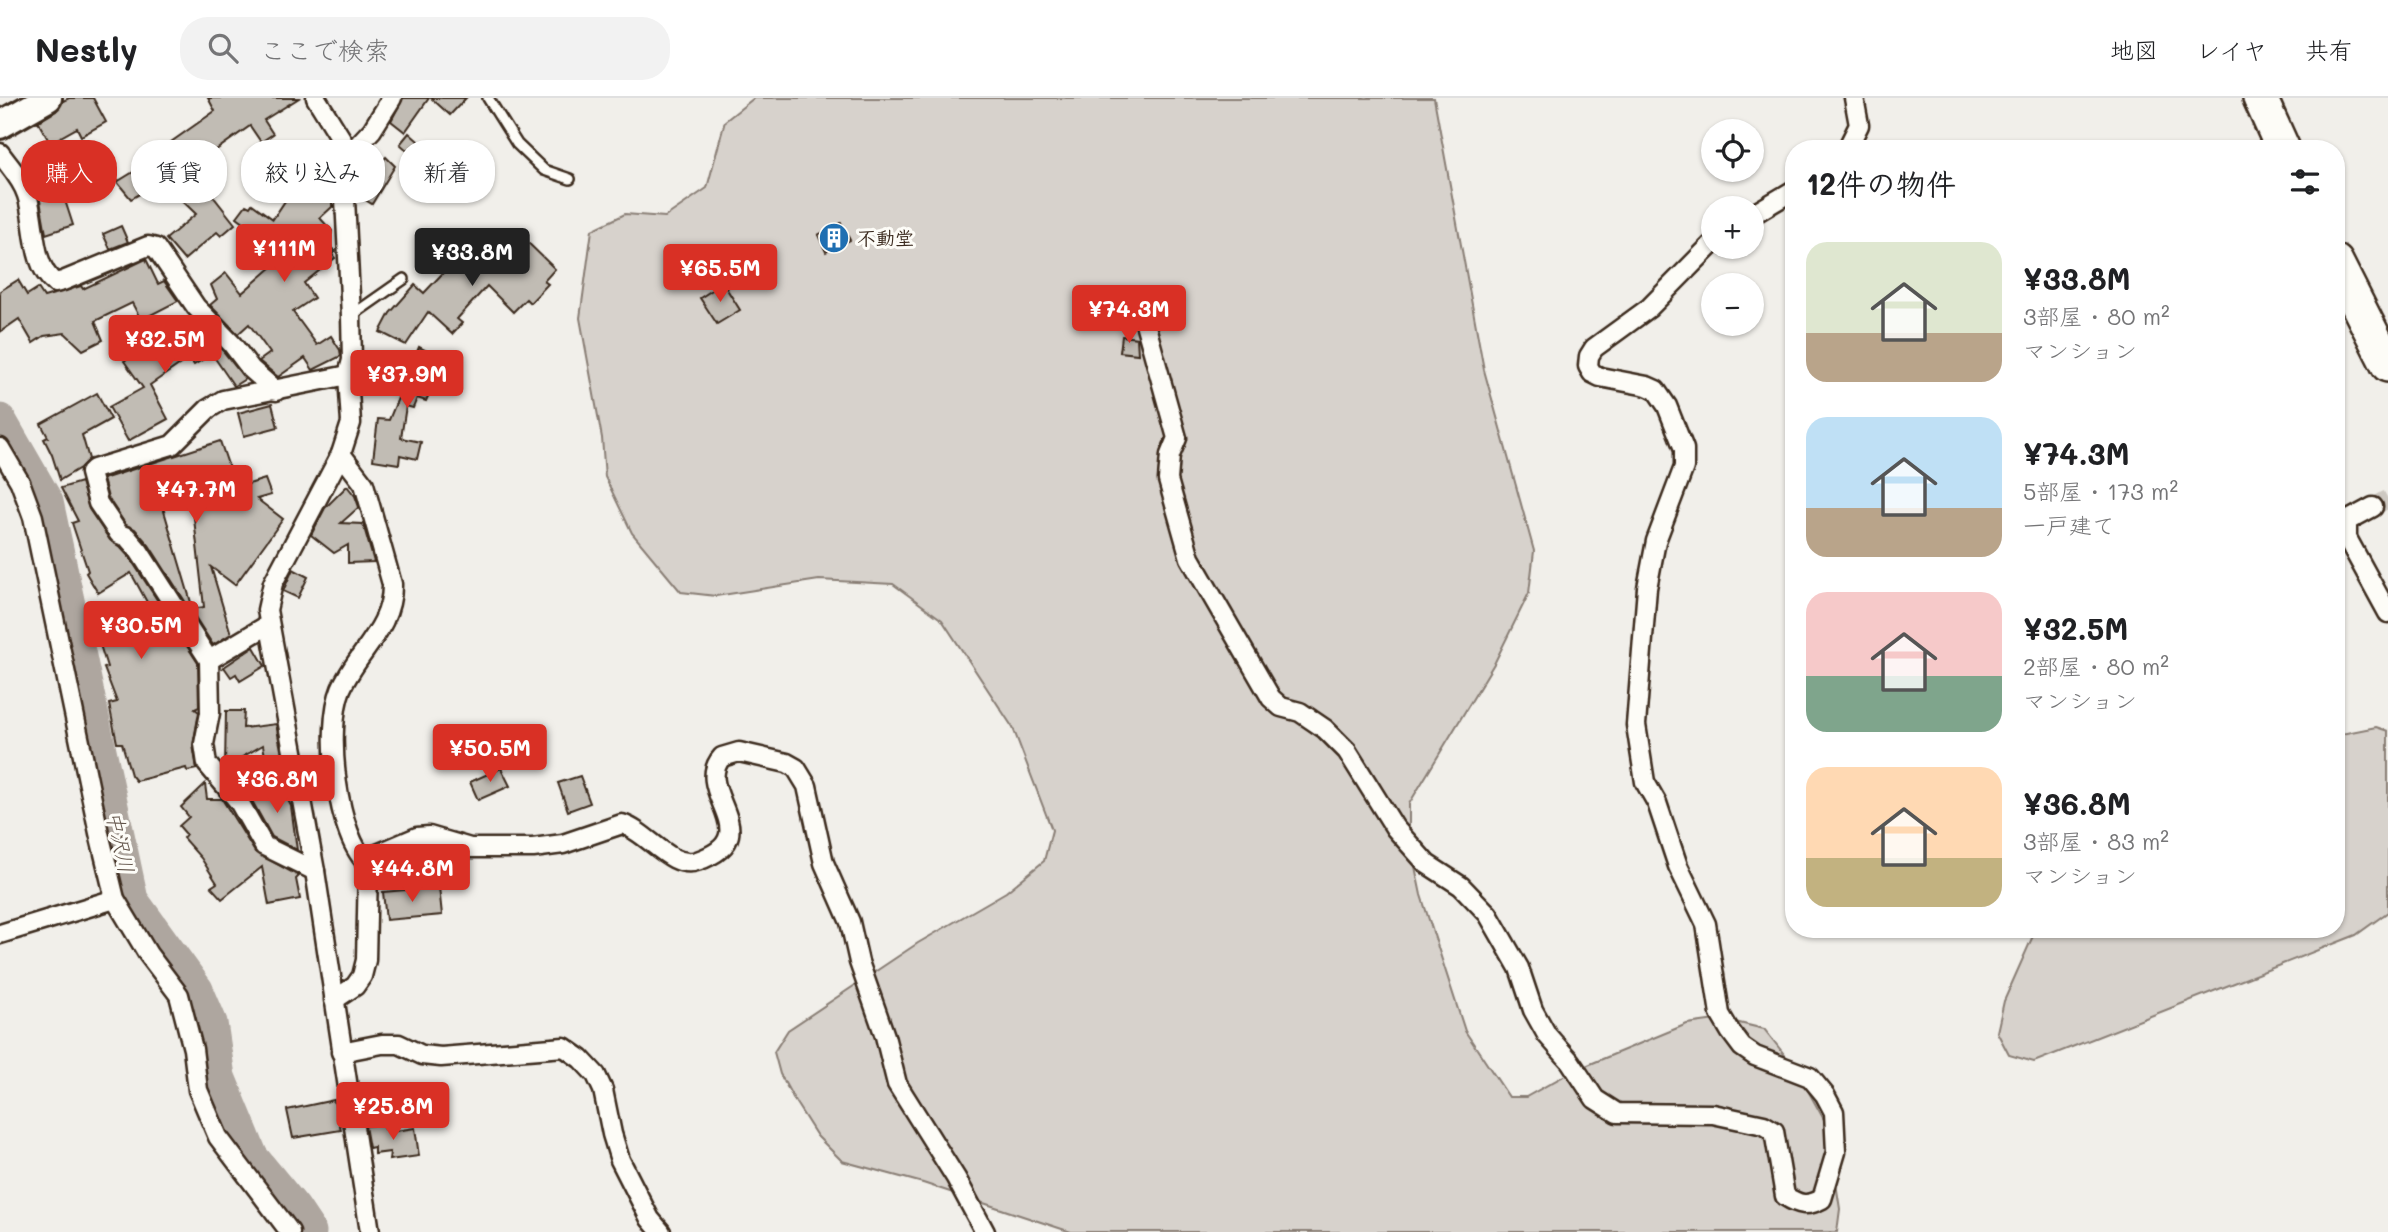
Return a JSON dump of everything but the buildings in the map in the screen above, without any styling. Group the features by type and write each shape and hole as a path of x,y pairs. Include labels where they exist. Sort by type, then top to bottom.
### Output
{"highway":[{"path":"2260,98 2279,140"},
{"path":"2345,280 2388,365"}],"main road":[{"path":"0,125 30,102"}],"street":[{"path":"316,98 342,140"},
{"path":"363,140 392,98"},
{"path":"1852,140 1859,125 1854,98"},
{"path":"0,153 27,195 41,263 50,279 55,283 63,281 148,246 156,248 196,307 232,344 251,369 276,391"},
{"path":"1764,208 1785,195"},
{"path":"345,203 351,316 352,360 348,375 351,423 341,454 273,583 267,610 315,871 370,1232"},
{"path":"1142,312 1177,438 1170,455 1168,480 1191,558 1270,698 1281,707 1300,712 1348,751 1395,828 1427,864 1461,886 1488,914 1519,968 1533,1010 1547,1035 1570,1060 1595,1099 1617,1113 1713,1114 1764,1125 1774,1131 1786,1196 1798,1204 1812,1204 1822,1199 1836,1152 1834,1112 1825,1095 1810,1077 1773,1065 1742,1047 1720,1014 1706,924 1678,866 1657,803 1645,782 1642,770 1636,725 1647,588 1656,541 1684,467 1684,449 1667,406 1656,390 1600,377 1592,373 1588,366 1594,348 1649,309 1701,255"},
{"path":"315,871 264,846 239,802 208,764 204,744 210,713 209,660 139,551 127,537 119,534 98,503 90,473 94,469 172,445 215,403 348,375"},
{"path":"0,448 20,482 33,517 115,899 148,954 179,995 194,1049 198,1090 218,1138 289,1232"},
{"path":"341,454 364,484 392,584 392,596 384,622 348,675 339,693 335,717 337,791 360,855 369,865"},
{"path":"2373,507 2347,521 2347,538 2388,613"},
{"path":"209,660 268,625"},
{"path":"334,1000 355,986 362,976 366,960 369,865 377,853 417,837 441,837 470,848 533,848 563,844 622,824 644,835 678,862 698,861 721,848 729,834 728,817 713,781 714,771 722,757 738,752 787,763 802,776 812,796 824,863 850,922 859,962 885,1036 897,1084 956,1178 985,1232"},
{"path":"0,934 115,899"},
{"path":"341,1052 382,1044 399,1044 422,1055 441,1057 564,1047 581,1059 596,1075 603,1090 620,1160 650,1219 661,1232"}],"lane":[{"path":"488,98 517,144 544,170 570,179"},
{"path":"351,316 404,279"}],"shaded area":[{"path":"754,98 1434,98 1484,370 1534,551 1529,593 1495,662 1409,804 1409,838 1421,895 1465,1031 1509,1097 1526,1097 1571,1072 1687,1024 1723,1019 1764,1029 1796,1069 1827,1125 1840,1209 1837,1232 1071,1232 923,1183 842,1161 817,1136 780,1074 774,1052 788,1030 918,943 1006,892 1044,861 1052,830 1013,728 942,620 893,584 819,580 716,596 681,592 632,533 605,477 602,438 580,318 592,230 625,214 665,217 707,188 725,121"},
{"path":"2376,727 2388,731 2388,912 2356,935 2034,1062 2009,1055 1997,1032 2004,1001 2032,938 2345,938 2345,733"}],"waterway":[{"name":"中沢川","path":"0,420 47,502 132,900 197,990 211,1023 219,1077 252,1157 310,1232"}],"tunnel":[{"path":"2373,507 2388,499"}],"place":[{"name":"不動堂","path":"834,238"}]}
